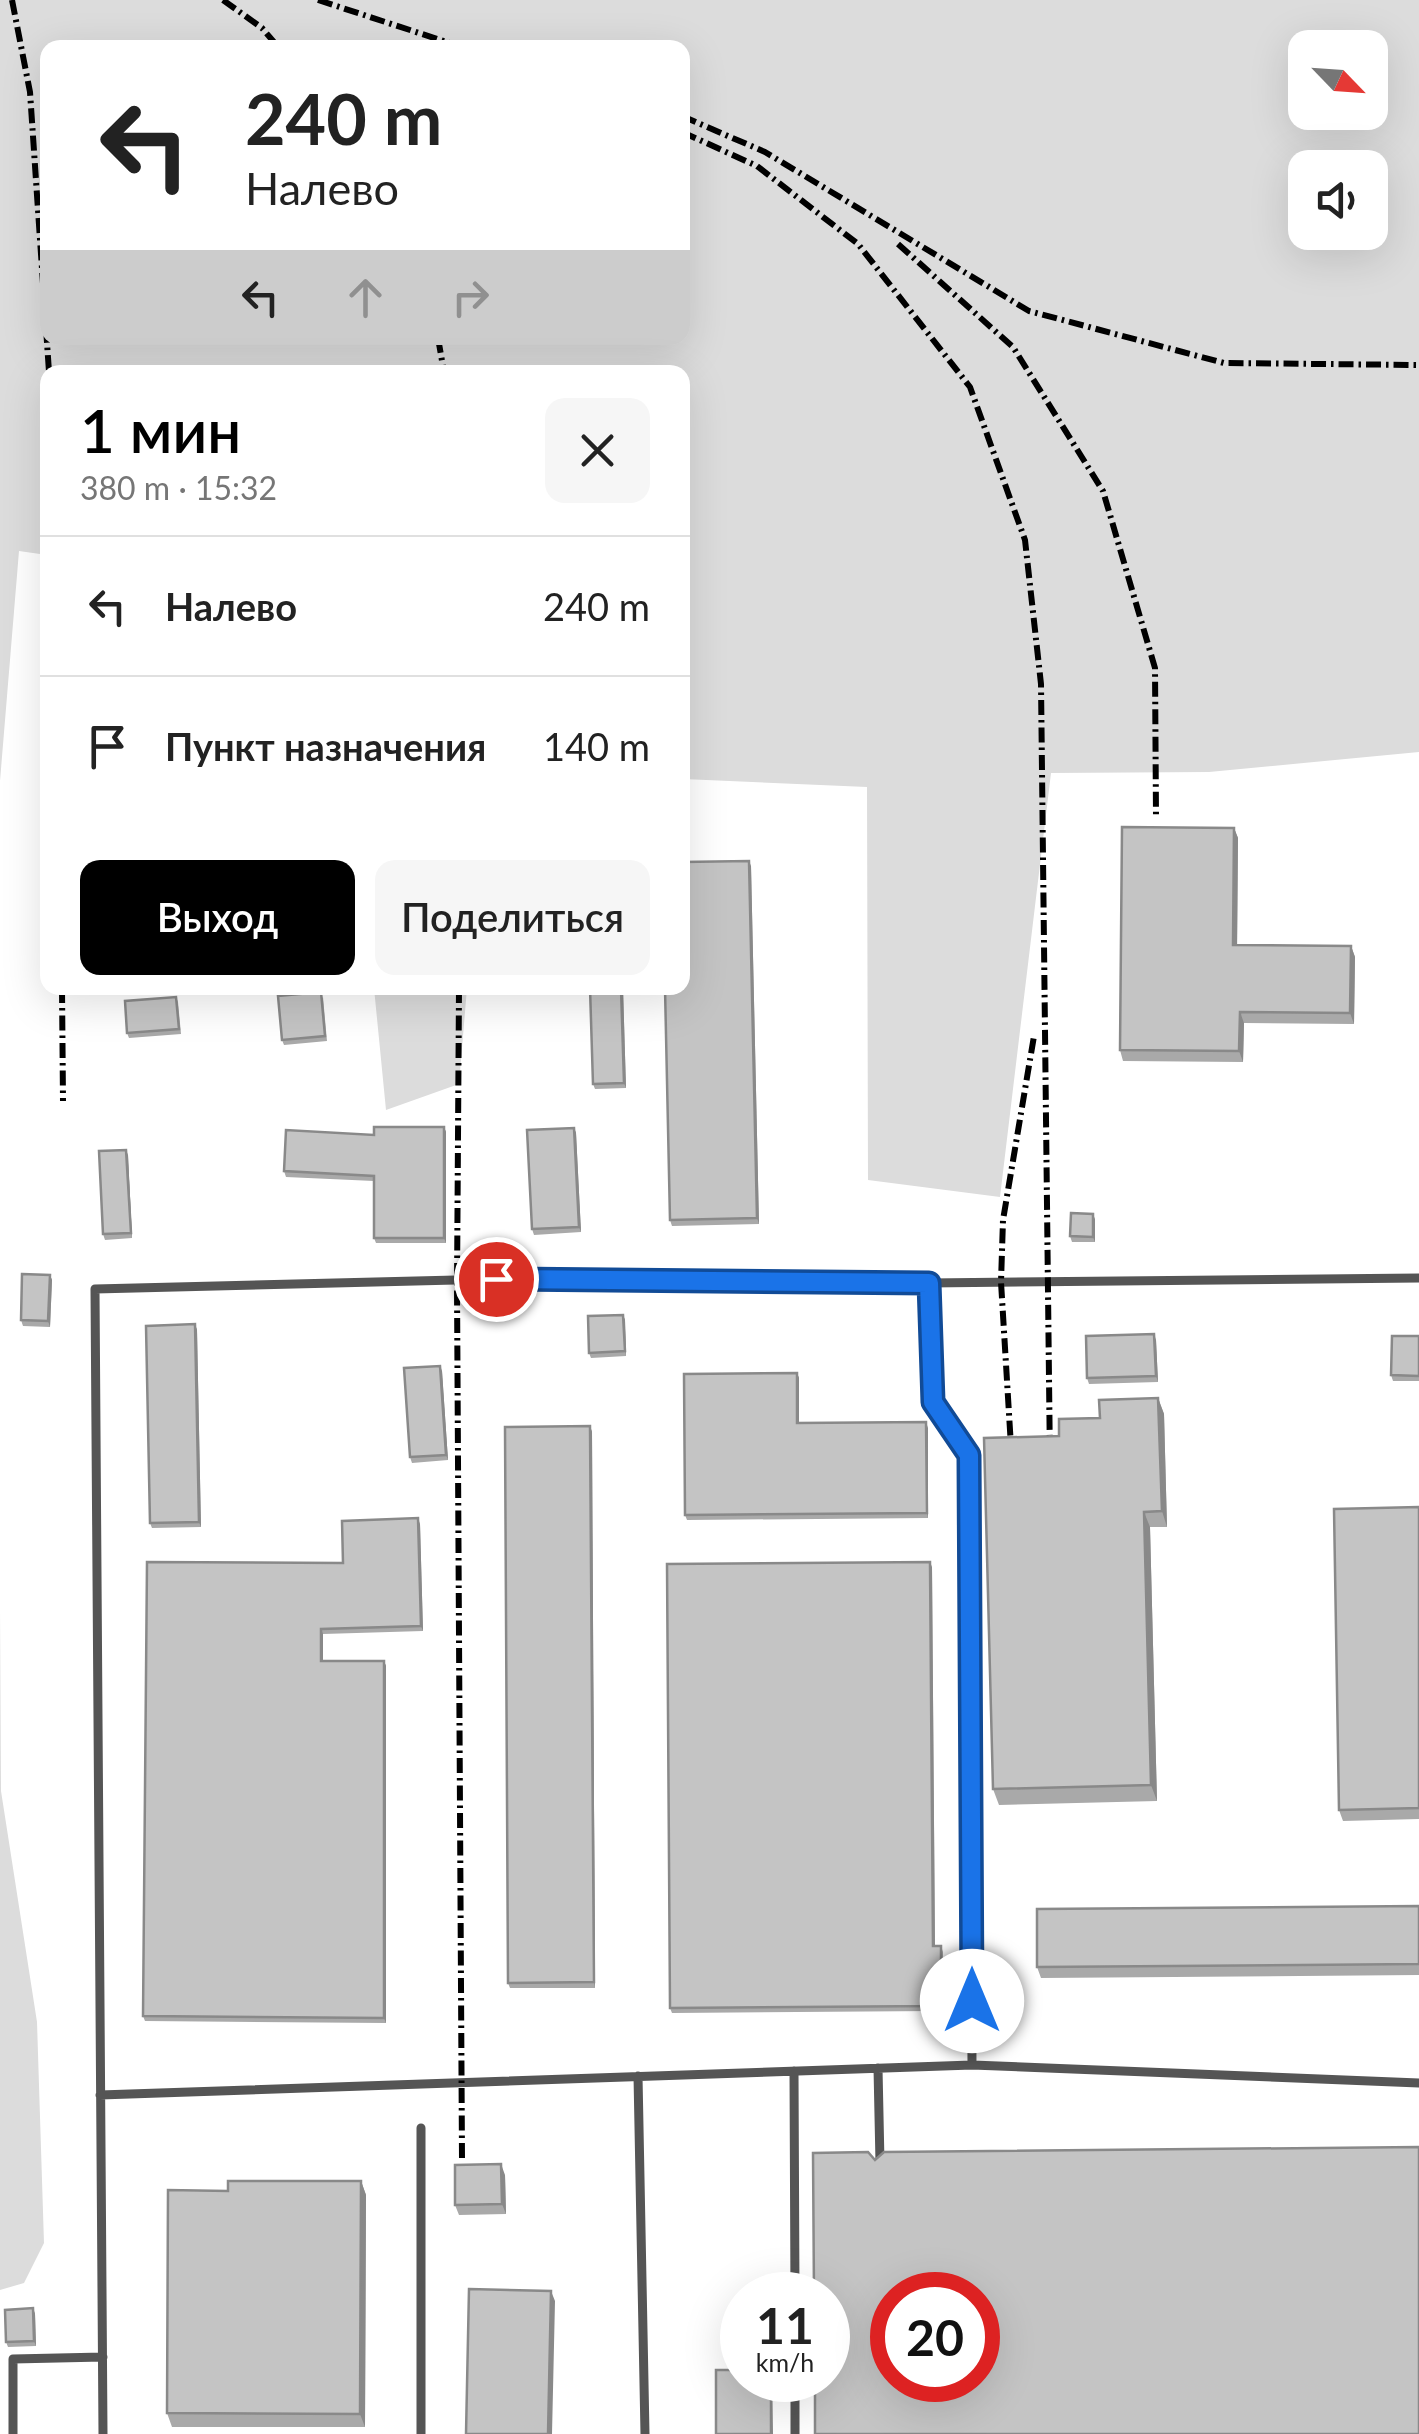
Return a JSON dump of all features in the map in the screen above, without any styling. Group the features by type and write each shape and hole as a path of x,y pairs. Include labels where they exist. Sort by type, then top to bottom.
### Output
{"lane":[{"path":"104,2434 95,1289 496,1279 929,1283 1419,1278"},
{"path":"929,1283 933,1402 969,1455 972,2065"},
{"path":"100,2096 972,2065 1419,2082"},
{"path":"878,2068 880,2164"},
{"path":"794,2071 794,2272"},
{"path":"638,2076 644,2434"},
{"path":"421,2128 422,2434"},
{"path":"13,2434 12,2359 103,2357"},
{"path":"795,2402 795,2434"}],"shaded area":[{"path":"0,0 1419,0 1419,752 1209,772 1051,773 1000,1197 868,1180 867,787 690,779 690,365 40,365 40,554 19,551 0,781"},
{"path":"375,995 466,995 459,1084 386,1110"},
{"path":"0,1609 1,1791 37,2022 44,2243 24,2283 0,2290"}],"building":[{"path":"1122,827 1234,828 1233,945 1351,946 1350,1013 1240,1012 1239,1051 1120,1050"},
{"path":"749,861 757,1218 670,1220 665,995 690,995 690,862"},
{"path":"321,995 325,1036 282,1040 278,996"},
{"path":"590,995 621,995 624,1083 593,1084"},
{"path":"176,997 179,1029 127,1033 125,1001"},
{"path":"374,1127 444,1127 444,1238 374,1238 374,1176 284,1171 286,1130 374,1135"},
{"path":"574,1128 579,1227 532,1229 527,1130"},
{"path":"126,1150 131,1233 103,1234 99,1151"},
{"path":"1071,1213 1093,1214 1093,1237 1070,1236"},
{"path":"22,1274 50,1275 48,1321 21,1320"},
{"path":"623,1315 625,1351 589,1353 588,1316"},
{"path":"195,1324 199,1522 150,1523 146,1326"},
{"path":"1154,1334 1156,1376 1087,1378 1086,1336"},
{"path":"1392,1336 1419,1336 1419,1376 1391,1375"},
{"path":"440,1366 446,1455 410,1457 404,1368"},
{"path":"797,1373 797,1423 926,1422 927,1513 685,1515 684,1374"},
{"path":"1158,1398 1162,1511 1144,1512 1151,1785 993,1789 984,1438 1059,1436 1059,1419 1100,1418 1099,1400"},
{"path":"590,1426 594,1982 508,1983 505,1427"},
{"path":"1419,1507 1419,1808 1339,1810 1334,1509"},
{"path":"418,1518 421,1626 321,1629 321,1661 384,1661 384,2018 143,2016 147,1562 343,1563 342,1521"},
{"path":"930,1562 933,1946 941,1946 941,1968 933,1968 933,2006 670,2008 667,1564"},
{"path":"1419,1906 1419,1964 1037,1967 1037,1909"},
{"path":"1419,2147 1419,2434 815,2434 815,2402 850,2402 850,2272 814,2272 813,2153 868,2152 875,2160 884,2152"},
{"path":"501,2164 502,2204 455,2205 455,2165"},
{"path":"228,2181 361,2181 360,2414 167,2413 168,2190 228,2191"},
{"path":"469,2289 551,2291 548,2434 466,2434"},
{"path":"33,2308 34,2341 6,2342 5,2310"},
{"path":"716,2370 720,2370 720,2402 771,2402 771,2434 716,2434"}],"railway":[{"path":"12,0 30,92 40,239"},
{"path":"223,0 272,40"},
{"path":"318,0 440,40"},
{"path":"690,119 765,152 1029,311 1224,363 1419,365"},
{"path":"690,136 757,166 858,244 970,387 1025,540 1041,684 1050,1465"},
{"path":"898,244 1013,347 1103,491 1155,668 1156,816"},
{"path":"47,345 49,365"},
{"path":"439,345 443,365"},
{"path":"62,995 63,1101"},
{"path":"459,995 462,2159"},
{"path":"1012,1463 1001,1282 1003,1220 1034,1036"}],"route":[{"path":"496,1279 929,1283 933,1402 969,1455 972,2001"}]}
